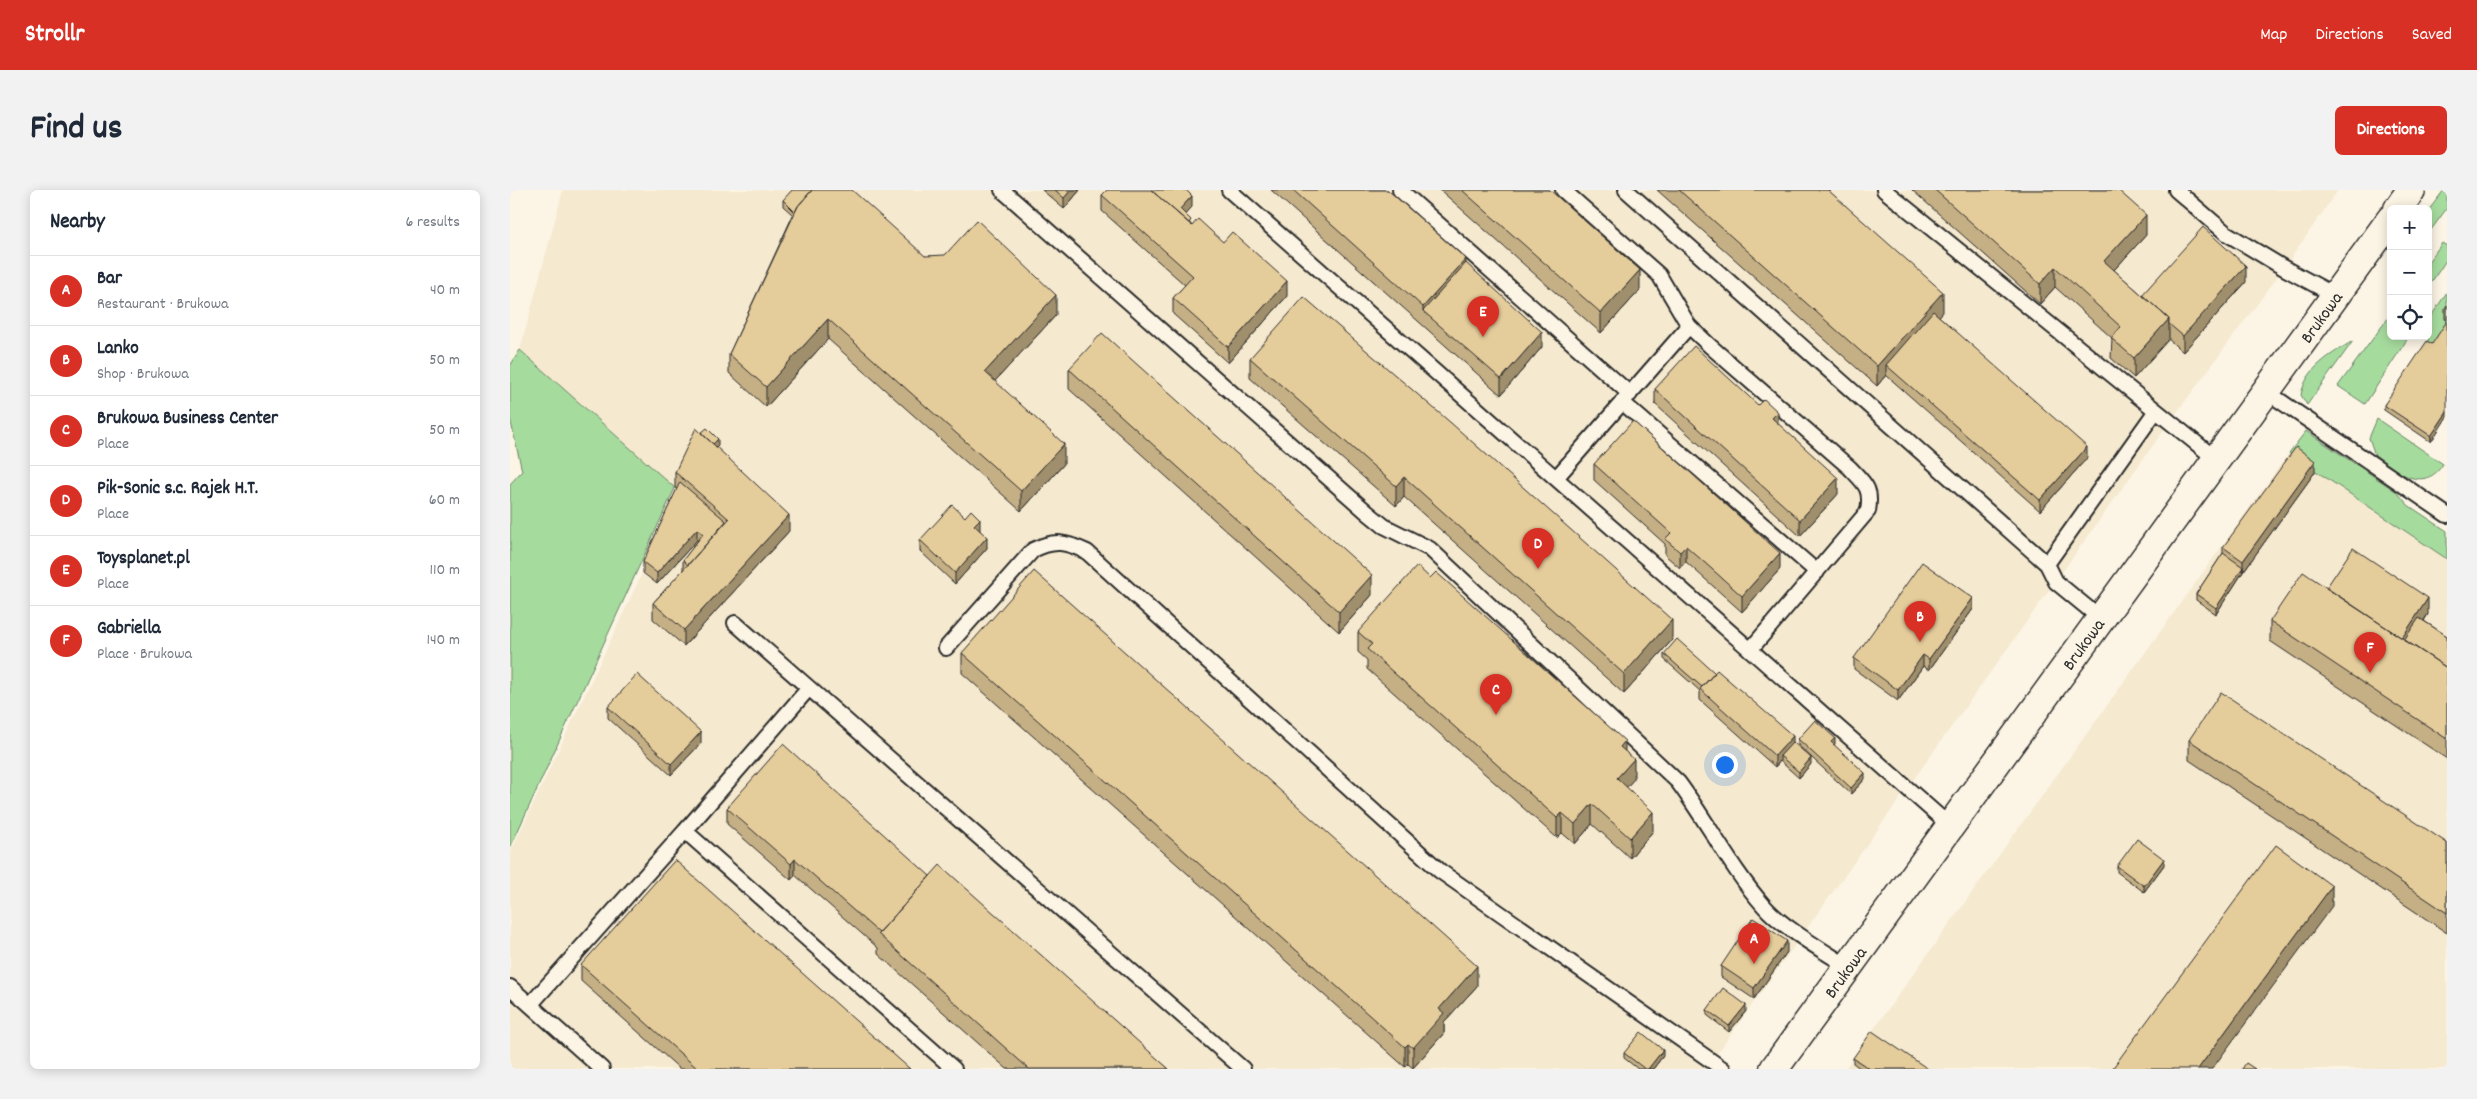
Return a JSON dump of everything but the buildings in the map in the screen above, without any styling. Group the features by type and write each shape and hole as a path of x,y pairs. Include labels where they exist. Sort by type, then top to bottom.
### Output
{"street":[{"name":"Brukowa","path":"1774,1069 2387,225"}],"lane":[{"path":"1002,190 1368,513 1384,526 1430,549 1678,782 1702,814 1746,884 1765,908 1848,967"},
{"path":"1229,190 1950,826"},
{"path":"1400,190 1816,572"},
{"path":"1564,190 1659,275 1690,326 1710,346 1850,468 1866,485 1871,496 1868,511 1750,650"},
{"path":"1626,190 2047,564 2056,582 2101,619"},
{"path":"1884,190 2216,460"},
{"path":"2176,190 2226,233 2284,268 2336,296"},
{"path":"1556,478 1690,326"},
{"path":"2267,392 2447,515"},
{"path":"2047,564 2155,412"},
{"path":"946,648 1033,550 1048,543 1070,544 1087,552 1440,871 1723,1069"},
{"path":"735,623 1243,1069"},
{"path":"530,1005 809,688"},
{"path":"685,831 954,1069"},
{"path":"510,987 602,1069"}],"shaded area":[{"path":"563,190 2338,190 2284,268 2169,423 1706,1069 510,1069 510,853 680,493 520,350"},
{"path":"2289,453 2447,559 2447,1069 1845,1069"}],"green space":[{"path":"2444,190 2447,190 2447,208 2432,229 2432,206"},
{"path":"2442,243 2447,246 2447,259 2432,281 2432,257"},
{"path":"2447,292 2447,327 2383,410 2428,343 2428,340 2432,340 2432,315"},
{"path":"2387,319 2387,340 2407,340 2365,404 2338,386"},
{"path":"2353,341 2307,405 2301,395 2308,377 2314,369 2336,351"},
{"path":"520,350 675,488 510,848 510,484 522,471 510,418 510,366"},
{"path":"2377,419 2443,464 2435,473 2427,478 2419,479 2410,477 2392,468 2375,455 2369,438"},
{"path":"2306,431 2397,492 2408,505 2447,531 2447,559 2289,453"}],"place":[{"name":"Toysplanet.pl","path":"1483,337"},
{"name":"Pik-Sonic s.c. Rajek H.T.","path":"1538,569"},
{"name":"Lanko","path":"1920,642"},
{"name":"Gabriella","path":"2370,673"},
{"name":"Brukowa Business Center","path":"1496,715"},
{"name":"Bar","path":"1754,964"}]}
